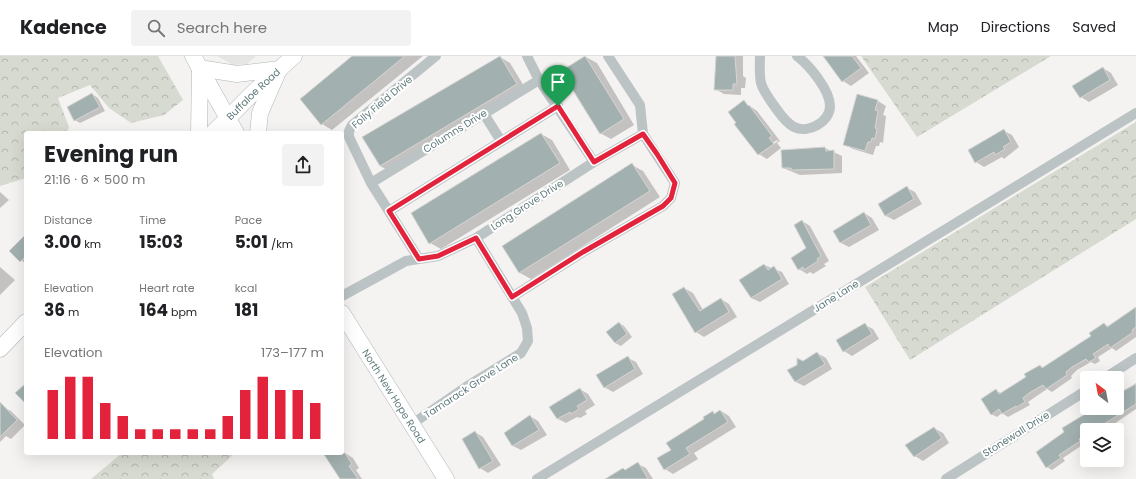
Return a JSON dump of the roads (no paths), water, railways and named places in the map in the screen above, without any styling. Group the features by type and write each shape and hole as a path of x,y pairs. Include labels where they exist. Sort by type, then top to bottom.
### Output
{"main road":[{"name":"Buffaloe Road","path":"215,131 294,56"},
{"path":"196,62 237,74 280,69"},
{"path":"196,62 235,131"},
{"path":"196,62 199,131"},
{"path":"258,131 260,113 280,69"},
{"name":"North New Hope Road","path":"344,316 446,479"},
{"path":"0,349 24,324"}],"street":[{"name":"Folly Field Drive","path":"419,259 371,183 349,137 349,131 352,125 436,56"},
{"path":"512,297 583,252 663,206 671,198 675,183 643,134 640,105 608,56"},
{"path":"760,56 760,81 764,92 781,115 792,126 799,129 809,129 825,120 830,107 829,98 822,84 797,56"},
{"path":"530,57 539,80 558,106 594,162"},
{"name":"Columns Drive","path":"371,183 539,80"},
{"path":"389,211 558,106"},
{"name":"Jane Lane","path":"537,479 1136,113"},
{"path":"484,114 501,141"},
{"name":"Long Grove Drive","path":"344,295 406,261 438,256 476,238 594,162 643,134"},
{"name":"Tamarack Grove Lane","path":"412,424 466,387 521,353 528,341 528,328 522,313 476,238"},
{"path":"1116,371 1136,358"},
{"name":"Stonewall Drive","path":"946,479 1080,394"}]}
